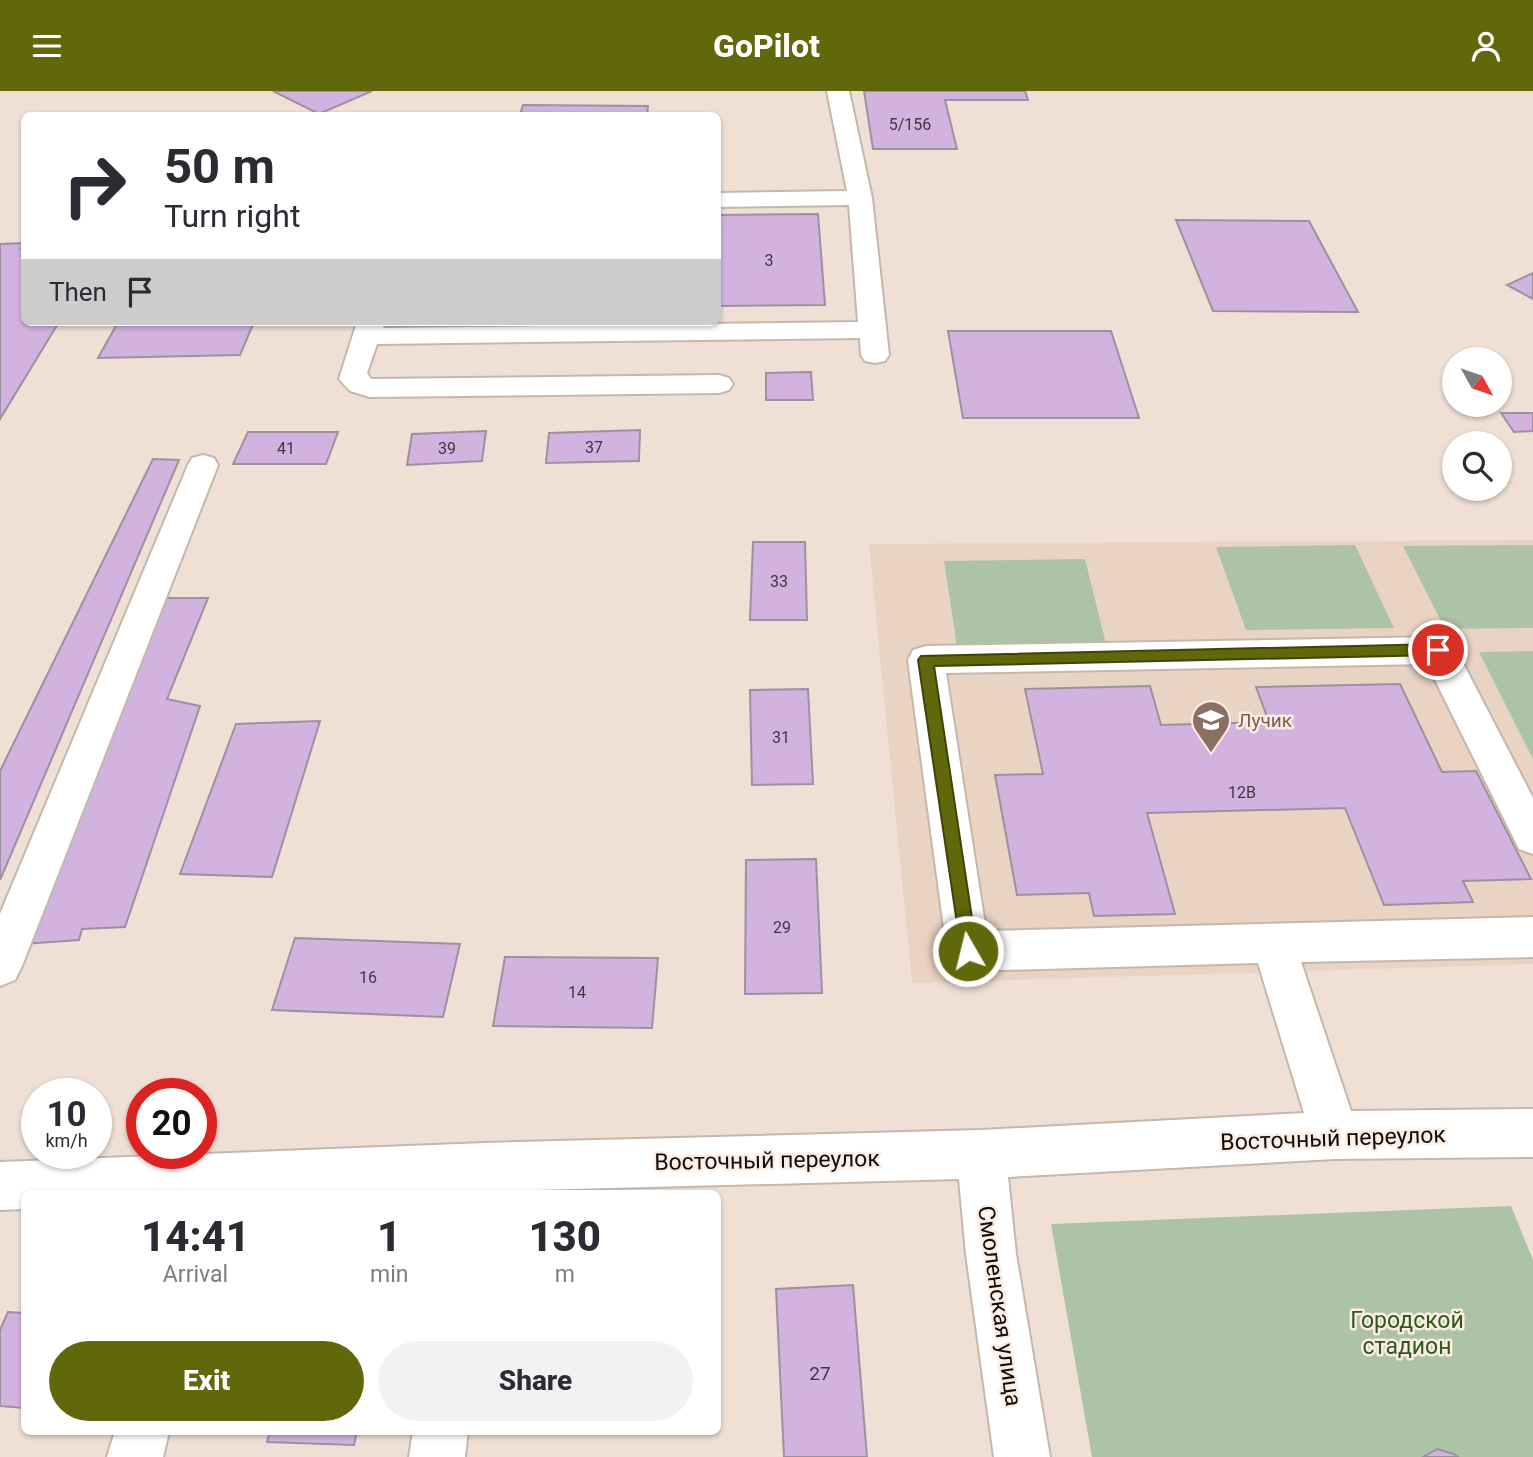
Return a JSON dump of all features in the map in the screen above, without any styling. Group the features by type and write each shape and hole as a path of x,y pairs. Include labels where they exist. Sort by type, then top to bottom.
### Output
{"street":[{"path":"719,384 370,387 359,385 354,379 368,329 874,344 860,198 838,91"},
{"path":"721,200 860,198"},
{"path":"0,966 203,465"},
{"path":"1533,837 1438,650 926,660 968,951 1533,937"},
{"path":"1273,943 1335,1135"},
{"name":"Восточный переулок","path":"0,1186 482,1180 1335,1135 1533,1133"},
{"name":"Смоленская улица","path":"981,1154 991,1254 1022,1457"},
{"path":"135,1457 141,1435"},
{"path":"437,1457 440,1435"}],"shaded area":[{"name":"Лучик","path":"1533,540 1533,964 912,983 869,544"}],"green space":[{"path":"1355,545 1394,628 1246,630 1216,547"},
{"path":"1533,545 1533,628 1445,629 1403,546"},
{"path":"1085,559 1106,644 957,646 944,561"},
{"path":"1533,651 1533,759 1479,652"},
{"name":"Городской стадион","path":"1511,1206 1533,1260 1533,1457 1092,1457 1051,1224"}],"building":[{"path":"273,91 372,91 324,112 315,112"},
{"path":"864,91 1025,91 1028,100 945,100 957,149 873,149"},
{"path":"523,105 648,106 647,112 521,112"},
{"path":"818,214 825,305 721,306 721,215"},
{"path":"1176,220 1309,221 1358,312 1213,311"},
{"path":"21,243 21,326 57,326 0,419 0,244"},
{"path":"1533,273 1533,299 1507,285"},
{"path":"116,326 252,326 240,355 98,358"},
{"path":"948,331 1111,331 1139,418 963,418"},
{"path":"811,372 813,400 766,400 766,373"},
{"path":"1512,413 1533,413 1533,431 1514,432 1504,417 1512,417"},
{"path":"640,430 639,461 546,463 549,433"},
{"path":"486,431 482,461 407,465 412,434"},
{"path":"248,432 338,432 326,464 233,464"},
{"path":"153,459 179,460 0,880 0,771"},
{"path":"753,542 805,542 807,620 750,620"},
{"path":"162,598 208,598 167,699 200,706 125,927 82,929 79,940 23,944"},
{"path":"1400,684 1442,772 1476,771 1531,879 1463,881 1473,902 1384,905 1345,808 1147,813 1175,914 1094,916 1089,893 1017,895 995,775 1043,774 1025,689 1150,686 1161,725 1269,722 1256,687"},
{"path":"808,689 813,784 752,785 750,690"},
{"path":"320,721 272,877 180,874 236,724"},
{"path":"816,859 822,993 745,994 746,860"},
{"path":"295,938 460,944 443,1017 272,1010"},
{"path":"505,957 658,958 652,1028 493,1026"},
{"path":"853,1285 867,1457 784,1457 776,1289"},
{"path":"8,1312 21,1313 21,1408 0,1406 0,1330"},
{"path":"269,1435 356,1435 354,1445 267,1442"},
{"path":"1437,1449 1454,1454 1458,1457 1423,1457"}],"place":[{"name":"Лучик","path":"1211,754"}],"route":[{"path":"968,951 926,660 1438,650"}]}
